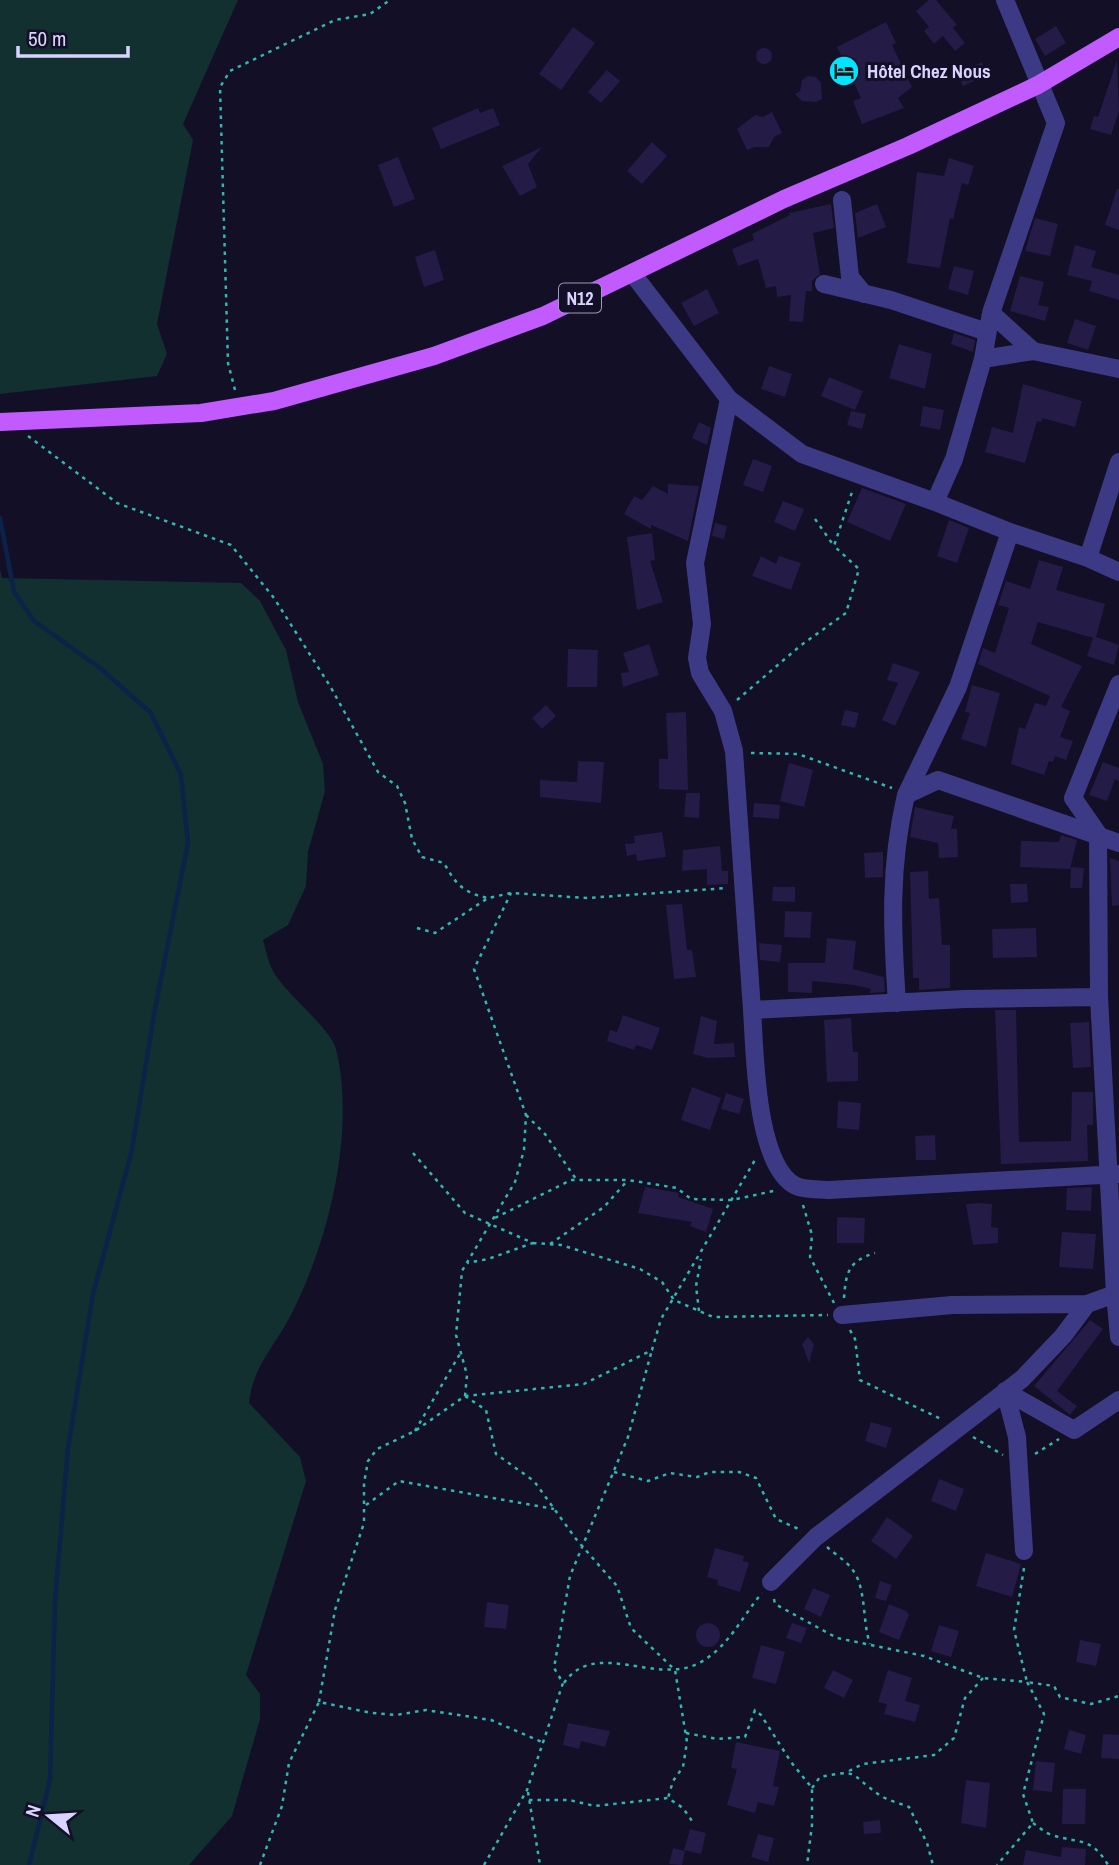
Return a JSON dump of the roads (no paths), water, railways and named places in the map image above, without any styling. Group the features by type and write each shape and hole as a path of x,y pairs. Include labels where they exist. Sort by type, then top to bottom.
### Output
{"main road":[{"name":"N12","path":"4,422 134,417 239,407 340,384 434,356 543,316 784,199 1038,85 1119,37"}],"street":[{"path":"935,502 954,459 982,359 991,313 1056,123 1005,0"},
{"path":"842,200 850,277 864,294"},
{"path":"632,273 729,399 802,454 935,502 1010,533 1088,558 1119,572"},
{"path":"824,284 987,332"},
{"path":"991,313 1033,351"},
{"path":"982,359 1033,351 1119,369"},
{"path":"729,399 695,563 702,624 697,657 700,673 723,711 734,751 749,992 760,1117 766,1142 785,1175 797,1187 829,1190 1114,1174"},
{"path":"1088,558 1119,463"},
{"path":"897,1003 891,916 895,853 906,795 958,687 1010,533"},
{"path":"1119,684 1073,798 1098,834 1098,998 1114,1174 1119,1337"},
{"path":"906,795 938,780 1119,843"},
{"path":"752,1010 1098,998"},
{"path":"842,1315 952,1305 1087,1304 1117,1293"},
{"path":"771,1583 816,1538 1022,1379 1087,1304"},
{"path":"1005,1391 1074,1430 1119,1400"},
{"path":"1005,1391 1017,1437 1024,1551"}],"waterway":[{"path":"0,518 14,592 34,621 100,668 151,713 181,775 188,843 154,1014 132,1150 93,1294 68,1448 55,1601 50,1780 29,1865"}],"place":[{"name":"Hôtel Chez Nous","path":"844,71"}]}
